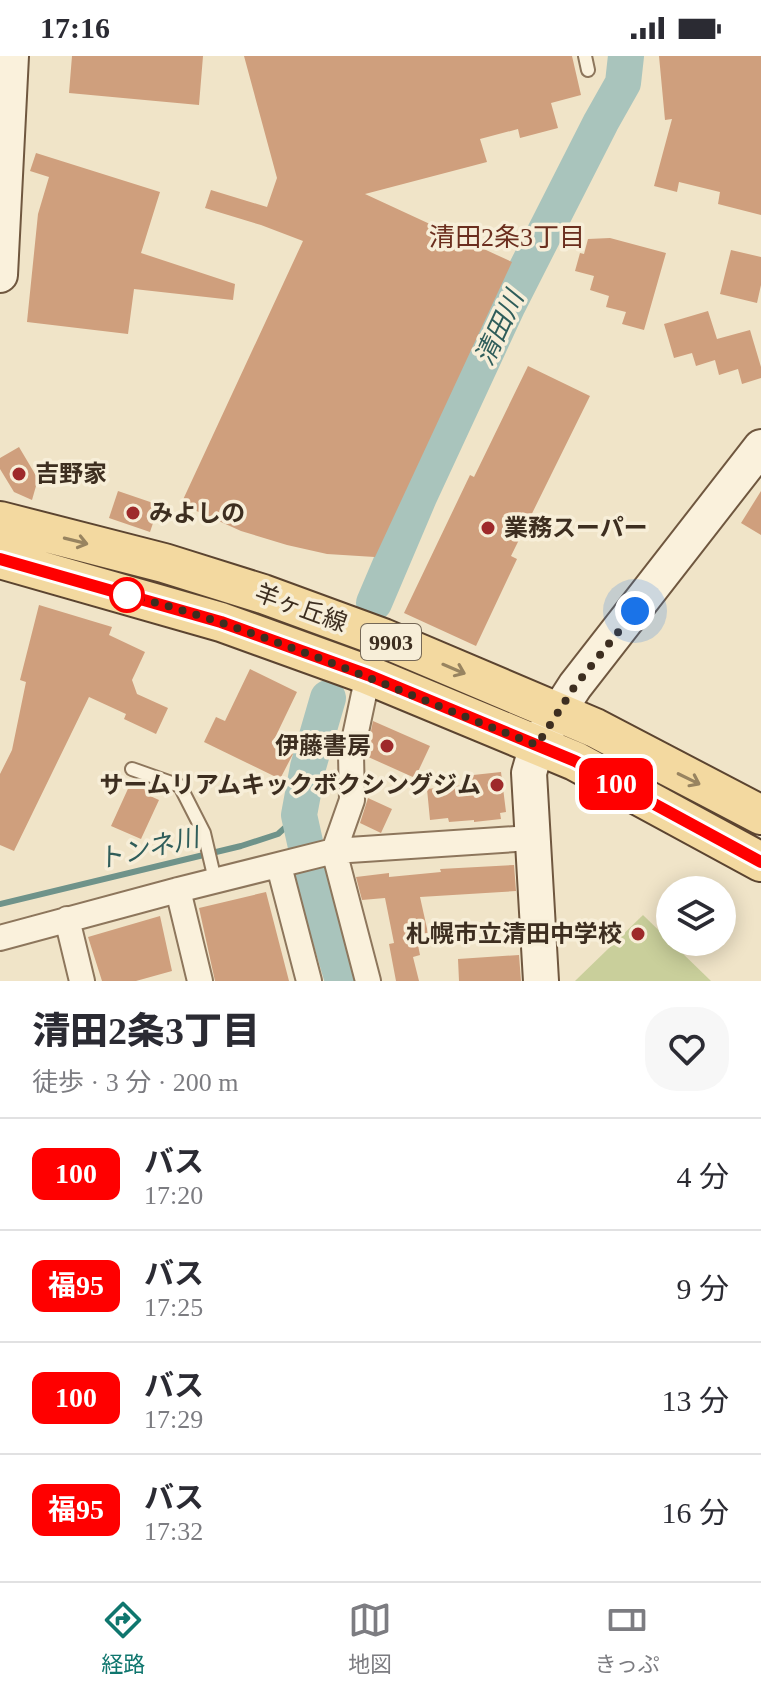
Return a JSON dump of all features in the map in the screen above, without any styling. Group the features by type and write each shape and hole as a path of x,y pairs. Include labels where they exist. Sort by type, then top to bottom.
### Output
{"main road":[{"name":"羊ヶ丘線","path":"0,521 164,563 263,594 383,638 595,728 761,815"},
{"name":"羊ヶ丘線","path":"0,559 221,622 368,675 575,761 761,862"}],"street":[{"path":"0,275 11,56"},
{"path":"541,981 529,773 537,745 557,712 761,447"},
{"path":"368,675 351,755 352,800 327,853 368,981"},
{"path":"0,938 178,890 213,870 288,864 327,853 531,838"},
{"path":"288,864 309,981"},
{"path":"178,890 200,981"},
{"path":"67,919 82,981"}],"lane":[{"path":"585,56 588,70"},
{"path":"132,769 180,786 204,833 213,870"}],"green space":[{"path":"643,915 656,928 656,956 685,956 711,981 575,981"}],"building":[{"path":"72,56 203,56 199,105 69,93"},
{"path":"244,56 572,56 581,95 551,103 558,128 520,138 518,129 480,139 487,162 365,194 512,262 375,557 327,554 287,545 241,531 181,504 303,241 205,208 211,190 267,207 277,178"},
{"path":"659,56 761,56 761,215 718,204 720,192 679,182 677,192 654,186 672,119 665,120"},
{"path":"36,153 160,192 141,253 235,284 233,300 134,289 128,334 27,322 38,214 49,177 30,171"},
{"path":"610,238 666,253 644,330 622,324 626,312 606,307 609,296 590,290 594,276 575,271 588,239"},
{"path":"731,250 761,257 761,285 757,303 720,294"},
{"path":"708,311 717,339 750,330 761,367 761,378 742,384 738,369 719,375 715,360 696,366 692,353 674,358 664,324"},
{"path":"528,366 590,396 511,556 517,559 476,646 404,613 470,475 474,477"},
{"name":"吉野家","path":"19,447 38,479 32,500 14,492 0,469 0,458"},
{"name":"みよしの","path":"118,491 159,505 150,532 109,518"},
{"path":"761,491 761,535 741,523"},
{"path":"39,605 112,627 109,635 145,652 132,680 137,694 168,708 156,734 124,719 126,714 89,697 14,851 0,845 0,774 12,750 26,682 20,680"},
{"path":"250,669 297,692 272,744 293,754 280,779 204,742 216,717 225,721"},
{"path":"373,721 430,746 415,778 366,756"},
{"path":"501,772 506,812 500,813 501,819 474,822 449,822 448,818 430,820 427,789 465,785 464,776"},
{"path":"132,780 150,789 148,795 159,800 141,839 111,826"},
{"path":"368,798 392,809 381,833 360,823"},
{"path":"514,865 516,891 420,897 428,933 416,935 420,955 413,957 419,981 396,981 389,944 394,943 385,898 362,900 356,877 389,873 389,877 441,872 440,869"},
{"path":"266,892 289,981 215,981 199,908"},
{"path":"160,916 172,971 136,981 102,981 88,937"},
{"path":"519,955 521,981 459,981 458,959"}],"waterway":[{"name":"清田川","path":"374,603 419,497 508,305 623,83 626,56"},
{"name":"清田川","path":"328,698 308,767 299,815 314,883 343,981"},
{"name":"トンネ川","path":"0,904 241,846 278,834 299,815"}],"bus line":[{"name":"100","path":"0,559 221,622 368,675 575,761 761,862"}],"place":[{"name":"吉野家","path":"19,474"},
{"name":"みよしの","path":"133,513"},
{"name":"業務スーパー","path":"488,528"},
{"name":"伊藤書房","path":"387,746"},
{"name":"サームリアムキックボクシングジム","path":"497,785"},
{"name":"札幌市立清田中学校","path":"638,934"}],"district":[{"name":"清田2条3丁目","path":"507,237"}],"route":[{"path":"127,595 221,622 368,675 537,745 575,686 635,611"}]}
